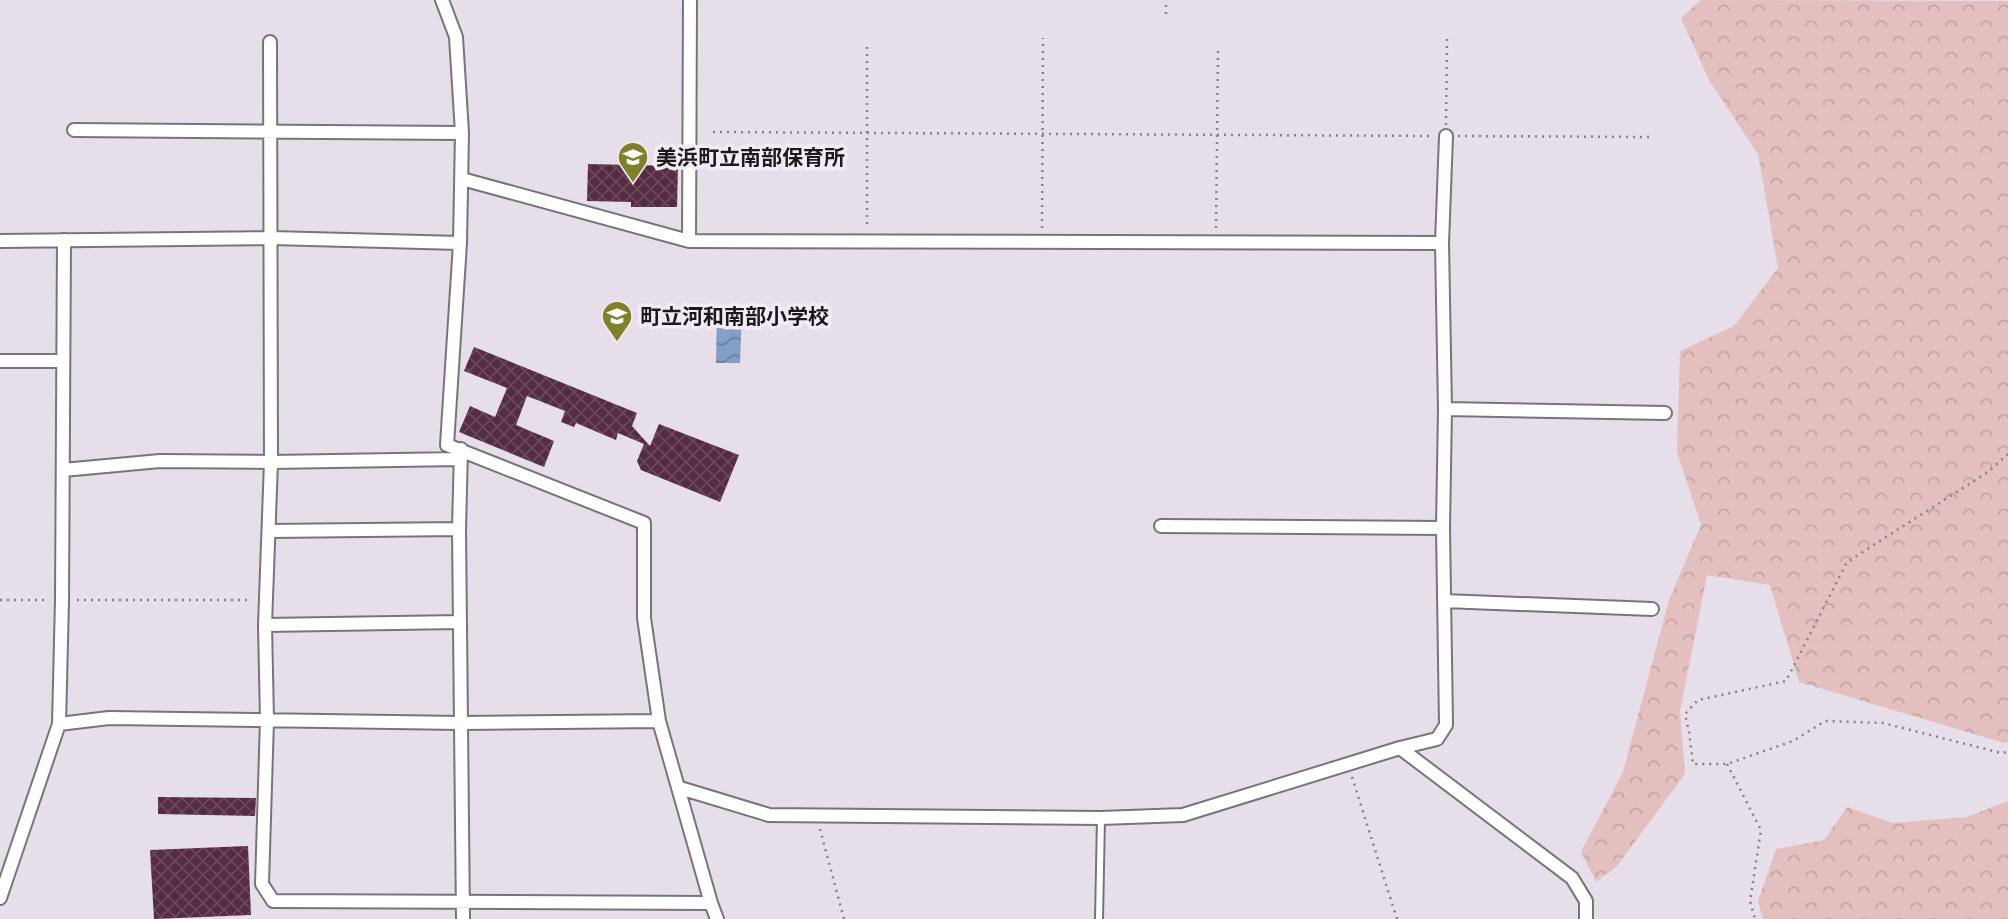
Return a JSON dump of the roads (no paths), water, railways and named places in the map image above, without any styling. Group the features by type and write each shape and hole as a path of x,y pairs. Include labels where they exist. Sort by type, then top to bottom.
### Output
{"street":[{"path":"442,0 456,37 462,133 460,243 447,445 460,454 644,523 644,618 659,721 710,904 717,919"},
{"path":"689,242 690,0"},
{"path":"270,42 271,462 265,625 267,720 262,884 273,901 710,904"},
{"path":"74,130 462,133"},
{"path":"680,789 769,816 1101,818 1183,815 1437,738 1446,724 1443,528 1446,410 1442,243 1446,136"},
{"path":"462,179 689,242 1442,243"},
{"path":"0,241 272,238 460,243"},
{"path":"0,898 59,724 64,240"},
{"path":"0,362 63,361"},
{"path":"1446,410 1665,413"},
{"path":"63,470 160,461 271,462 460,454"},
{"path":"460,454 463,919"},
{"path":"1161,526 1443,528"},
{"path":"269,531 459,529"},
{"path":"1444,601 1652,610"},
{"path":"265,625 460,622"},
{"path":"59,724 109,718 461,723 659,721"},
{"path":"1400,748 1572,878 1586,901 1586,919"}],"lane":[{"path":"1099,919 1101,818"}],"water":[{"path":"717,307 742,308 740,363 716,363"}],"place":[{"name":"美浜町立南部保育所","path":"633,184"},
{"name":"町立河和南部小学校","path":"617,343"}]}
